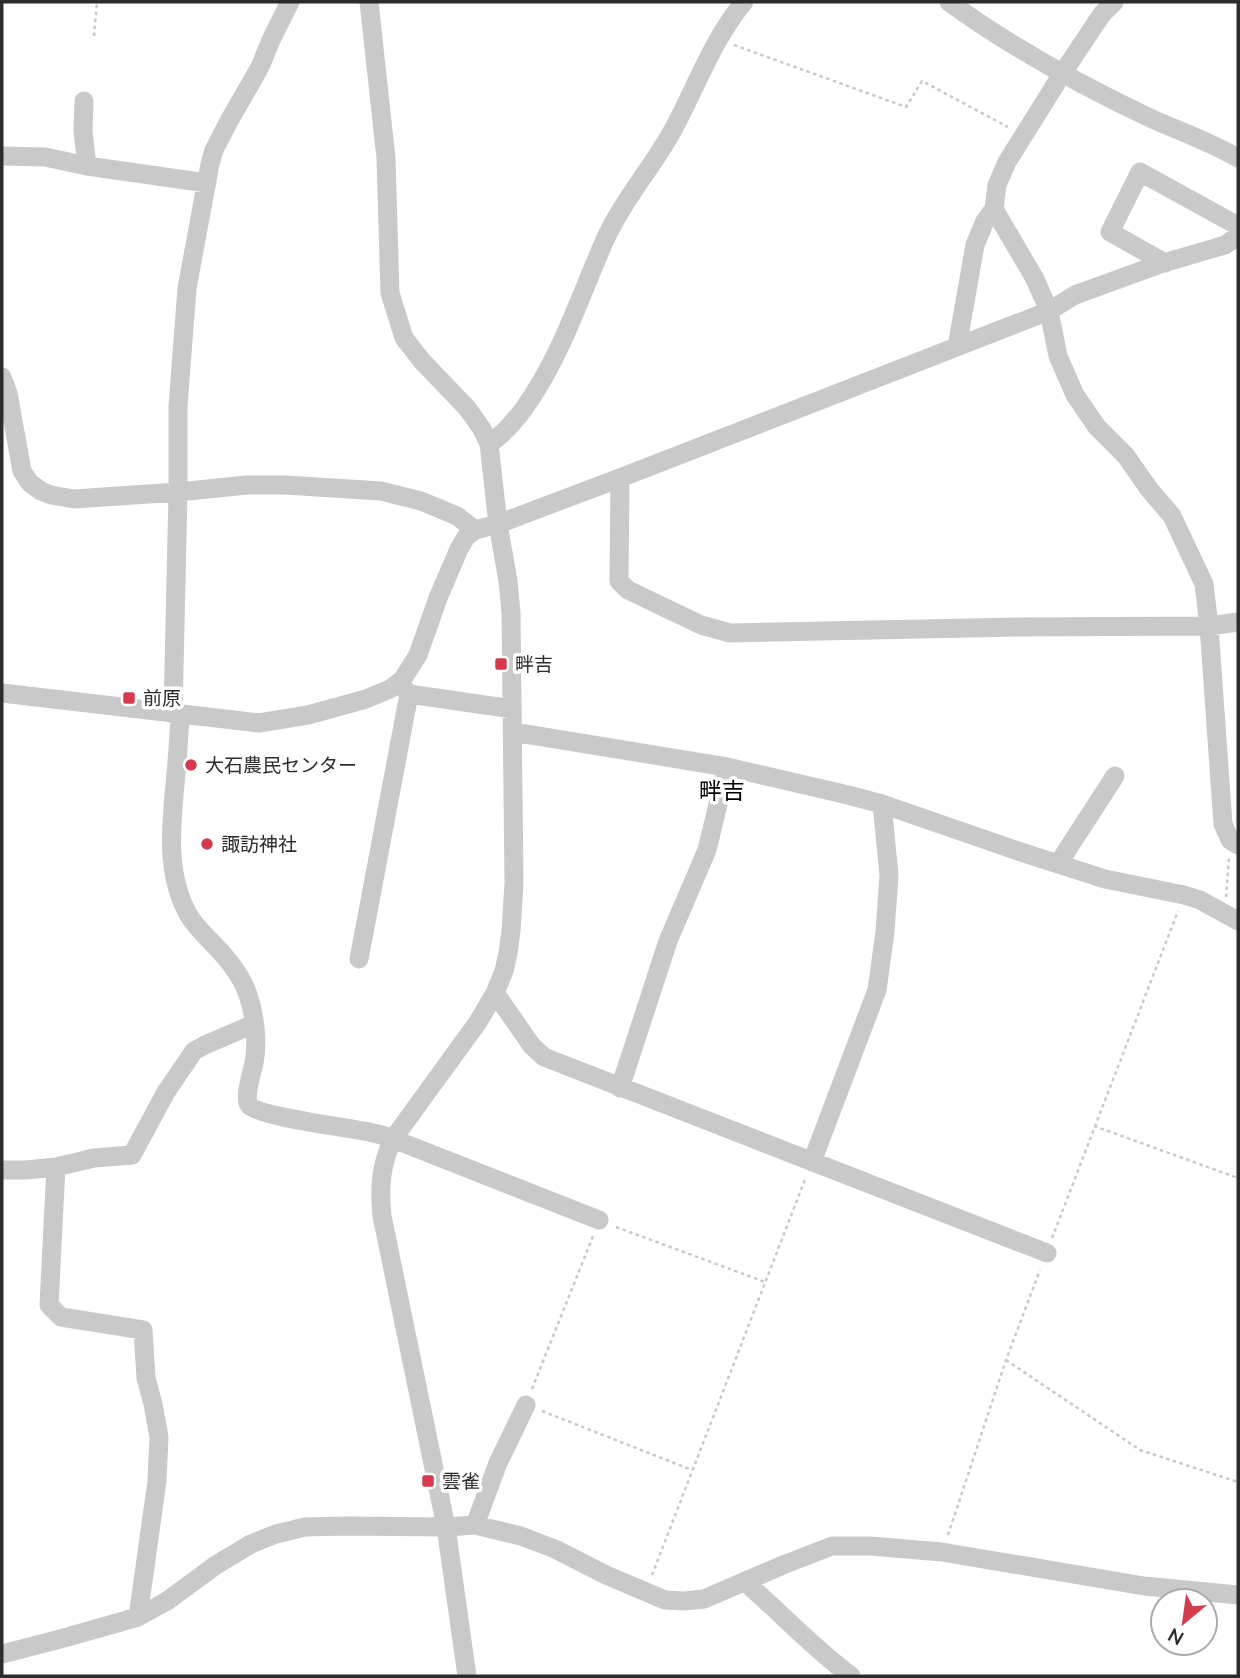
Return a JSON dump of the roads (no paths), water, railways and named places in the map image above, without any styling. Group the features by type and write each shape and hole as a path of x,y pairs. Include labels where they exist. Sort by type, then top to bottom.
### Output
{"street":[{"path":"290,2 260,67 214,150 187,289 178,406 176,714 170,829 180,895 188,915 202,934 220,950 248,993 256,1041 255,1060 248,1085 250,1106 275,1115 393,1139 599,1220"},
{"path":"369,2 386,158 390,293 404,338 467,408 489,443 498,524 509,581 511,613 513,912 504,971 478,1022 393,1139 382,1171 380,1197 446,1527 467,1676"},
{"path":"489,443 499,438 512,424 539,387 554,359 605,240 673,130 719,39 744,2"},
{"path":"949,2 1062,74 1149,118 1238,158"},
{"path":"957,347 975,245 985,221 994,209 997,185 1007,162 1062,74 1102,15 1114,2"},
{"path":"84,102 83,131 87,166"},
{"path":"2,156 45,157 87,166 207,183"},
{"path":"1165,263 1110,233 1140,172 1238,226"},
{"path":"994,209 1035,279 1049,311 1058,356 1076,394 1097,427 1126,456 1172,516 1204,584 1223,824 1234,843"},
{"path":"359,959 404,688 402,680 418,654 438,598 466,537 475,530 498,524 620,478 1049,311 1076,295 1224,245 1238,236"},
{"path":"2,377 8,393 22,471 30,483 51,495 74,499 247,485 381,491 421,501 457,516 475,530"},
{"path":"620,478 619,581 628,590 701,625 730,633 1209,626 1238,622"},
{"path":"2,693 259,723 308,715 366,699 390,689 404,688 512,709"},
{"path":"513,732 727,767 882,804 1105,879 1200,900 1232,918"},
{"path":"621,1088 668,941 707,850 727,767"},
{"path":"1058,864 1115,776"},
{"path":"812,1162 877,990 889,875 882,804"},
{"path":"495,993 532,1046 544,1058 1046,1253"},
{"path":"2,1170 56,1167 94,1158 132,1155 166,1092 194,1051 254,1024"},
{"path":"56,1167 48,1305 61,1317 143,1330 146,1378 159,1437 157,1480 138,1617"},
{"path":"475,1525 498,1462 526,1405"},
{"path":"2,1654 138,1617 167,1601 216,1565 251,1544 305,1527 475,1525 521,1536 555,1549 665,1600 704,1599 783,1564 832,1546 943,1552 1144,1586 1238,1595"},
{"path":"745,1582 826,1657 851,1676"}],"place":[{"name":"畔吉","path":"501,664"},
{"name":"前原","path":"129,698"},
{"name":"大石農民センター","path":"191,765"},
{"name":"諏訪神社","path":"207,844"},
{"name":"雲雀","path":"428,1481"}],"district":[{"name":"畔吉","path":"722,791"}]}
